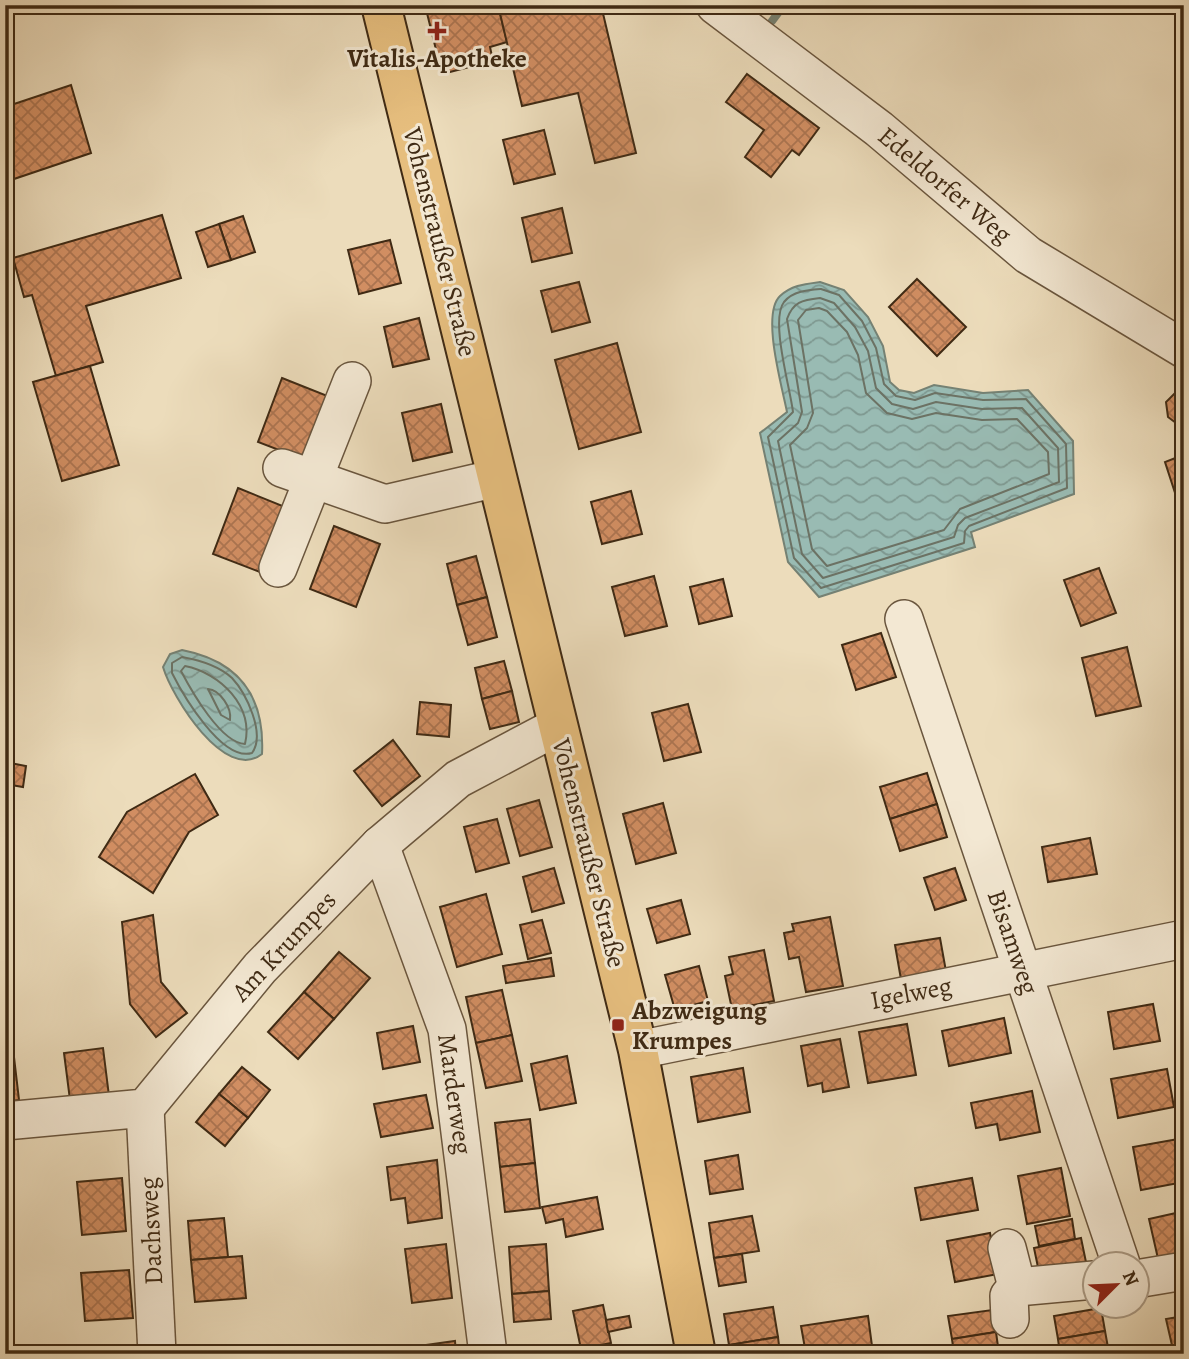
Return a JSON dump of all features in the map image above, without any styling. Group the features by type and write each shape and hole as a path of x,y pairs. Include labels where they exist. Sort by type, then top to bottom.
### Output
{"main road":[{"name":"Vohenstraußer Straße","path":"381,5 638,1050 696,1354"}],"street":[{"name":"Edeldorfer Weg","path":"715,5 879,129 1028,255 1184,349"},
{"path":"278,568 298,474 352,381"},
{"path":"298,474 385,504 497,478"},
{"name":"Bisamweg","path":"904,619 1116,1250"},
{"name":"Am Krumpes","path":"145,1108 260,968 380,845 458,779 558,726"},
{"name":"Marderweg","path":"380,845 447,1029 488,1354"},
{"name":"Igelweg","path":"638,1050 1184,939"},
{"path":"5,1121 145,1108"},
{"name":"Dachsweg","path":"145,1108 157,1354"},
{"path":"1007,1248 1013,1303 1080,1284"},
{"path":"1150,1277 1184,1271"}],"water":[{"path":"820,282 844,290 868,317 883,346 890,382 899,390 914,393 934,385 983,393 1028,390 1073,441 1074,494 971,532 975,547 819,597 788,562 760,433 787,412 774,351 772,318 775,305 780,296 789,289"},
{"path":"182,650 219,663 233,672 244,684 259,715 262,754 247,760 232,757 202,733 177,697 163,667 170,654"}],"building":[{"path":"425,5 479,5 481,13 499,9 507,42 490,47 493,61 442,74"},
{"path":"498,5 601,5 636,153 595,163 578,93 522,106"},
{"path":"747,74 819,128 799,155 792,150 771,177 745,157 764,130 726,102"},
{"path":"71,85 91,153 5,182 5,107"},
{"path":"544,130 555,174 514,184 503,140"},
{"path":"562,208 572,253 532,262 522,218"},
{"path":"162,215 181,278 86,306 103,362 56,376 32,295 24,297 13,258"},
{"path":"243,216 255,252 231,260 219,224"},
{"path":"219,224 231,260 208,267 196,232"},
{"path":"390,240 401,283 359,294 348,250"},
{"path":"917,279 966,327 937,356 889,307"},
{"path":"579,282 590,322 552,332 541,291"},
{"path":"419,318 429,359 393,367 384,327"},
{"path":"617,343 641,432 579,449 555,360"},
{"path":"90,366 119,465 62,481 33,382"},
{"path":"282,378 330,397 305,460 258,442"},
{"path":"1180,388 1184,391 1184,429 1168,417 1166,402"},
{"path":"441,404 452,452 413,461 402,413"},
{"path":"1183,455 1184,500 1178,502 1165,462"},
{"path":"238,488 285,507 260,572 213,554"},
{"path":"631,491 642,534 602,544 591,502"},
{"path":"334,526 380,544 356,607 310,589"},
{"path":"476,556 487,597 457,605 447,564"},
{"path":"1099,568 1116,613 1081,626 1064,580"},
{"path":"654,576 667,626 625,636 612,587"},
{"path":"723,579 732,616 699,624 690,587"},
{"path":"487,597 497,637 468,645 457,605"},
{"path":"881,633 896,677 856,690 842,645"},
{"path":"1127,647 1141,706 1096,716 1082,658"},
{"path":"504,661 512,691 482,699 475,668"},
{"path":"512,691 519,722 490,729 482,699"},
{"path":"420,702 451,705 449,737 417,734"},
{"path":"688,704 701,752 664,761 652,713"},
{"path":"393,740 420,776 382,806 354,771"},
{"path":"5,762 26,766 23,787 5,784"},
{"path":"927,773 937,804 890,819 880,787"},
{"path":"195,774 218,815 189,832 153,893 99,857 127,812"},
{"path":"539,800 552,847 520,856 507,809"},
{"path":"663,803 676,853 636,864 623,814"},
{"path":"937,804 947,837 900,851 890,819"},
{"path":"497,819 509,863 476,872 464,827"},
{"path":"1090,838 1097,874 1048,882 1042,847"},
{"path":"554,868 564,903 532,912 523,877"},
{"path":"955,868 966,900 935,910 924,878"},
{"path":"486,894 502,954 457,967 440,907"},
{"path":"681,900 690,934 657,943 647,909"},
{"path":"153,915 161,982 187,1013 156,1037 130,1004 122,922"},
{"path":"830,917 843,986 806,992 799,957 789,959 784,933 794,931 792,924"},
{"path":"542,920 551,953 528,959 520,925"},
{"path":"940,938 947,977 902,985 895,945"},
{"path":"764,950 774,1001 732,1009 725,976 733,974 729,957"},
{"path":"339,952 370,978 334,1019 304,992"},
{"path":"551,958 554,976 506,983 503,966"},
{"path":"699,966 708,1001 675,1010 665,975"},
{"path":"502,990 512,1035 476,1043 466,997"},
{"path":"304,992 334,1019 298,1059 268,1032"},
{"path":"1153,1004 1160,1041 1114,1049 1108,1012"},
{"path":"1004,1018 1011,1053 949,1066 942,1031"},
{"path":"907,1024 916,1075 868,1083 859,1032"},
{"path":"413,1026 420,1062 383,1069 377,1033"},
{"path":"512,1035 522,1081 486,1088 476,1043"},
{"path":"840,1039 849,1087 823,1092 822,1083 808,1086 801,1046"},
{"path":"12,1040 19,1100 5,1102 5,1041"},
{"path":"103,1048 109,1096 70,1100 64,1053"},
{"path":"567,1056 576,1103 540,1110 531,1064"},
{"path":"242,1067 270,1090 248,1118 219,1094"},
{"path":"743,1068 750,1112 698,1122 691,1077"},
{"path":"1167,1069 1174,1107 1118,1118 1111,1079"},
{"path":"1032,1091 1040,1132 1000,1140 997,1124 976,1128 971,1103"},
{"path":"219,1094 248,1118 225,1146 196,1122"},
{"path":"426,1095 433,1128 381,1137 374,1104"},
{"path":"530,1119 535,1163 500,1167 495,1123"},
{"path":"1184,1138 1184,1182 1141,1190 1133,1147"},
{"path":"738,1155 743,1189 710,1194 705,1161"},
{"path":"437,1160 442,1218 408,1223 405,1198 391,1200 387,1167"},
{"path":"535,1163 540,1208 505,1212 500,1167"},
{"path":"1061,1168 1070,1216 1027,1224 1018,1176"},
{"path":"122,1178 126,1231 82,1235 77,1182"},
{"path":"972,1178 978,1210 921,1220 915,1188"},
{"path":"597,1197 603,1229 566,1237 563,1219 546,1223 542,1207"},
{"path":"1184,1212 1184,1247 1176,1213"},
{"path":"1176,1213 1184,1257 1159,1263 1149,1219"},
{"path":"752,1216 759,1251 714,1258 709,1223"},
{"path":"224,1218 228,1257 191,1260 188,1221"},
{"path":"1072,1219 1075,1239 1039,1246 1035,1226"},
{"path":"990,1233 998,1274 955,1282 947,1241"},
{"path":"1081,1238 1083,1250 1080,1250 1080,1268 1040,1277 1034,1248"},
{"path":"446,1244 452,1298 412,1303 405,1249"},
{"path":"546,1244 549,1291 512,1294 509,1247"},
{"path":"742,1254 746,1282 719,1286 714,1258"},
{"path":"242,1256 246,1298 195,1302 191,1260"},
{"path":"129,1270 133,1318 85,1321 81,1273"},
{"path":"549,1291 551,1319 514,1322 512,1294"},
{"path":"603,1305 611,1343 581,1349 573,1311"},
{"path":"773,1307 778,1337 729,1345 724,1314"},
{"path":"992,1310 996,1332 952,1339 948,1316"},
{"path":"1080,1312 1080,1320 1103,1320 1105,1331 1058,1339 1054,1316"},
{"path":"629,1316 631,1327 608,1332 606,1320"},
{"path":"868,1316 872,1346 833,1354 806,1354 801,1326"},
{"path":"1184,1316 1184,1354 1174,1354 1166,1319"},
{"path":"1105,1331 1109,1353 1060,1354 1058,1339"},
{"path":"996,1332 999,1354 954,1354 952,1339"},
{"path":"778,1337 780,1354 730,1354 729,1345"},
{"path":"455,1341 456,1354 412,1354 411,1347"},
{"path":"128,1346 129,1354 81,1354 80,1349"}],"waterway":[{"path":"772,21 784,5"}],"place":[{"name":"Vitalis-Apotheke","path":"437,31"},
{"name":"Abzweigung Krumpes","path":"618,1025"}]}
